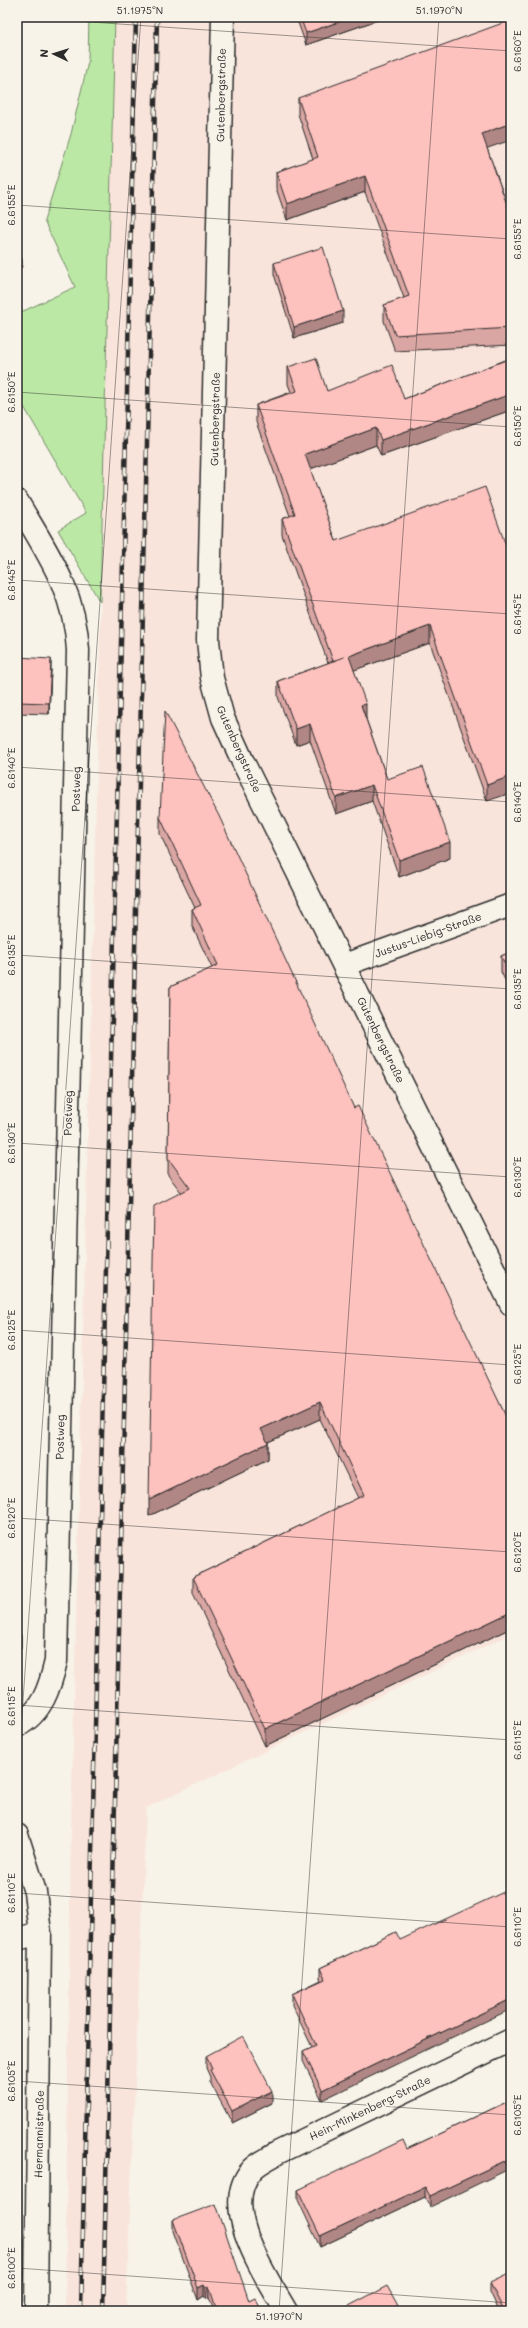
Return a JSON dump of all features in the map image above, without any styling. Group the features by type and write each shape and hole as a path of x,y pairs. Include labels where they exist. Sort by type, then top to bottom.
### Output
{"street":[{"name":"Gutenbergstraße","path":"223,17 208,640 212,678 223,718 243,762 511,1304"},
{"name":"Postweg","path":"17,1726 25,1722 36,1711 45,1697 56,1661 78,658 77,630 68,593 18,505"},
{"name":"Justus-Liebig-Straße","path":"344,965 511,905"},
{"name":"Hermannistraße","path":"17,1835 35,1892 40,1933 36,2311"},
{"path":"17,1939 40,1933"},
{"name":"Hein-Minkenberg-Straße","path":"286,2311 252,2249 241,2218 240,2191 252,2170 277,2153 511,2040"}],"shaded area":[{"path":"115,17 511,17 511,1634 146,1808 126,2311 65,2311 71,1828"}],"green space":[{"path":"89,17 115,17 100,602 58,530 86,513 17,395 17,314 75,287 44,221 71,134 88,62"}],"building":[{"path":"300,17 353,17 306,33"},
{"path":"511,20 511,123 482,134 511,216 511,328 395,335 384,305 409,296 365,176 287,204 276,172 318,157 298,98"},
{"path":"323,247 343,311 294,327 274,263"},
{"path":"17,249 22,260 17,263"},
{"path":"316,358 327,391 392,365 404,399 511,358 511,394 381,440 376,428 305,454 336,541 485,487 511,560 511,776 487,785 430,626 349,656 366,704 361,705 387,779 423,767 450,842 399,860 372,785 336,798 310,724 296,729 278,681 333,661 282,519 295,514 256,405 297,391 288,367"},
{"path":"17,657 51,659 49,703 17,702"},
{"path":"165,711 219,816 354,1108 358,1106 511,1427 511,1612 265,1729 193,1577 364,1495 320,1402 261,1429 268,1443 149,1500 154,1206 190,1188 168,1158 170,987 218,965 192,909 201,905 160,817"},
{"path":"511,952 511,976 501,956"},
{"path":"17,1628 21,1636 17,1638"},
{"path":"506,1891 510,1899 511,1898 511,1999 322,2090 303,2051 316,2045 292,1994 325,1979 320,1968 396,1932 400,1940"},
{"path":"243,2036 272,2091 232,2111 210,2070 212,2069 206,2056"},
{"path":"511,2100 511,2158 430,2196 425,2187 320,2236 298,2190 403,2140 407,2149"},
{"path":"216,2204 249,2301 255,2298 262,2311 218,2311 209,2286 206,2288 204,2285 198,2288 173,2220"},
{"path":"511,2273 511,2311 504,2311 490,2283"},
{"path":"387,2286 401,2311 346,2311 345,2308"}],"railway":[{"path":"81,2311 136,17"},
{"path":"103,2311 157,17"}]}
